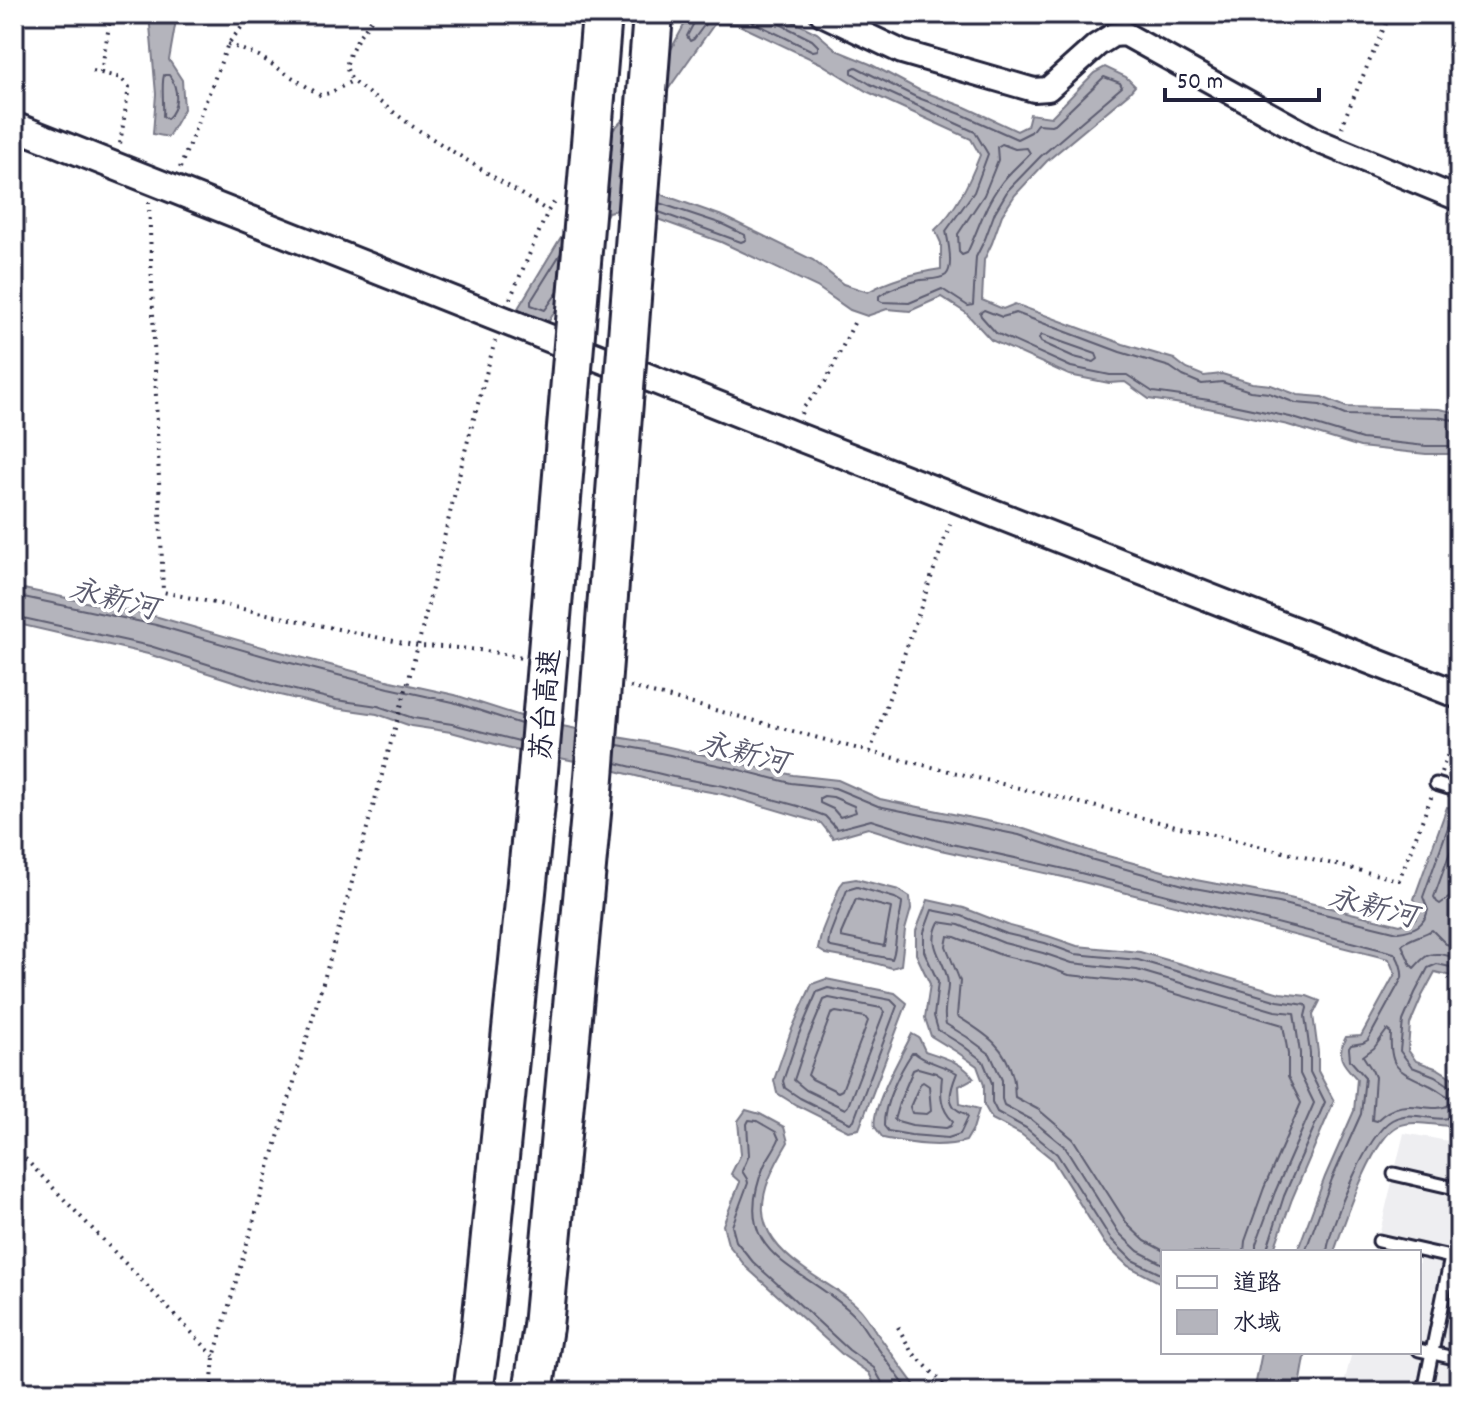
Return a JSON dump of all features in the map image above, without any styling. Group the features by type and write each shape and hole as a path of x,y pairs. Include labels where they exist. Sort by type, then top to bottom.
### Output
{"highway":[{"name":"苏台高速","path":"473,1392 536,794 602,14"},
{"name":"苏台高速","path":"533,1392 543,1327 592,803 653,14"}],"street":[{"path":"822,14 902,52 1034,90 1048,89 1097,45 1113,35 1125,34 1318,141 1459,199"},
{"path":"14,126 1459,695"}],"lane":[{"path":"1436,784 1456,790"},
{"path":"1394,1174 1459,1189"},
{"path":"1379,1241 1419,1250"},
{"path":"1421,1250 1455,1258 1424,1392"},
{"path":"1421,1350 1459,1359"}],"path":[{"path":"101,73 111,14"},
{"path":"252,14 228,44 160,184 163,592 418,646 470,648 523,659"},
{"path":"376,14 350,53 346,67 352,81 412,126 548,211"},
{"path":"1336,149 1346,115 1390,14"},
{"path":"228,44 259,56 320,95 352,81"},
{"path":"93,71 121,78 129,87 116,167"},
{"path":"211,1392 214,1357 418,646 464,455 501,319"},
{"path":"791,434 804,407 826,381 854,323"},
{"path":"870,752 958,499"},
{"path":"629,687 870,752 1399,880 1459,725"},
{"path":"14,1147 214,1357"},
{"path":"898,1327 911,1351 949,1392"}],"shaded area":[{"path":"1404,1133 1459,1143 1459,1392 1342,1392 1352,1354 1421,1354 1421,1250 1375,1250"}],"water":[{"path":"149,14 175,14 169,60 182,80 184,109 168,137 153,134 156,94"},
{"path":"690,14 778,14 817,33 838,51 919,90 1017,131 1027,126 1030,114 1051,117 1094,73 1105,67 1126,77 1135,86 1129,93 1047,161 1015,195 1002,215 984,260 982,300 1003,309 1015,304 1123,344 1174,359 1204,376 1222,374 1271,385 1298,395 1322,397 1346,407 1439,409 1459,413 1459,454 1360,447 1288,425 1149,399 1125,382 1109,383 1069,375 991,340 966,313 941,297 910,311 887,309 867,316 850,310 817,287 721,242 627,208 608,212 549,321 517,310 561,237 587,204 611,151 609,134 639,103","holes":["715,23 737,24 820,63 866,91 971,139 980,155 962,195 935,230 941,243 941,269 903,277 868,292 843,284 813,260 725,217 618,179 641,120 667,91"]},
{"path":"14,587 158,617 391,681 455,695 533,720 793,775 838,780 880,799 1021,828 1093,852 1196,880 1281,896 1400,925 1416,919 1420,910 1414,899 1447,807 1459,809 1459,911 1450,922 1459,933 1459,978 1435,972 1410,1024 1408,1050 1416,1061 1438,1069 1459,1082 1459,1115 1454,1126 1411,1123 1398,1126 1388,1134 1360,1183 1335,1250 1298,1250 1354,1111 1357,1079 1342,1060 1341,1050 1346,1037 1361,1036 1395,974 1389,959 1063,877 936,849 868,828 833,838 821,823 722,794 671,785 451,732 411,726 377,714 271,693 148,654 14,623"},
{"path":"856,879 899,890 910,897 911,909 901,965 892,968 826,954 818,949 840,886 844,881"},
{"path":"928,900 964,908 1077,946 1140,952 1280,993 1320,1001 1313,1015 1318,1071 1334,1101 1274,1250 1161,1250 1161,1283 1128,1266 1105,1244 1052,1159 1021,1134 992,1119 984,1105 984,1085 977,1066 931,1036 925,1018 930,984 916,954 916,931"},
{"path":"826,979 895,993 907,1003 859,1129 848,1131 796,1105 777,1093 774,1080 812,984"},
{"path":"912,1034 919,1038 925,1051 958,1064 974,1078 959,1086 960,1104 979,1109 966,1141 935,1145 904,1142 883,1138 875,1127 882,1094"},
{"path":"746,1110 784,1127 788,1142 764,1194 765,1225 773,1239 785,1254 858,1307 920,1392 878,1392 869,1373 844,1356 747,1268 728,1244 723,1225 740,1182 731,1174 741,1154 738,1121"},
{"path":"1262,1354 1306,1354 1299,1392 1254,1392"}],"water label":[{"name":"永新河","path":"114,598"},
{"name":"永新河","path":"744,752"},
{"name":"永新河","path":"1373,906"}]}
